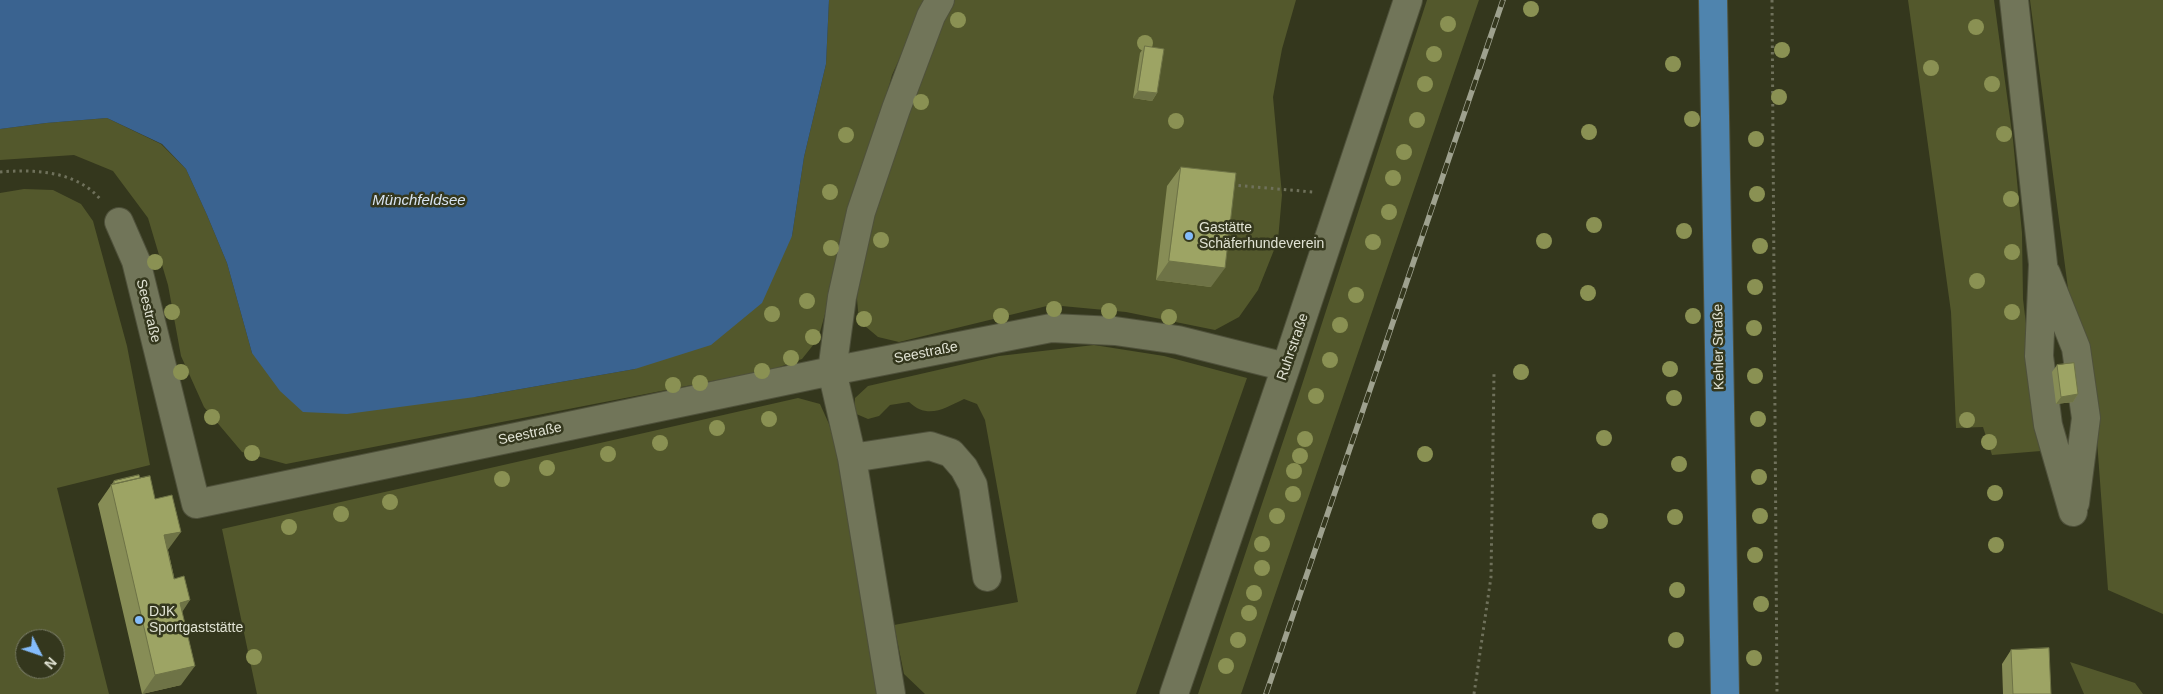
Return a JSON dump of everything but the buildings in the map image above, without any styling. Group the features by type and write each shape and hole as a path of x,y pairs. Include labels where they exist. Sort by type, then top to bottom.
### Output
{"main road":[{"name":"Kehler Straße","path":"1713,0 1725,694"}],"street":[{"path":"891,694 852,458 832,371 842,297 861,212 896,109 931,16 940,0"},
{"name":"Ruhrstraße","path":"1174,694 1286,367 1408,0"},
{"path":"2014,0 2043,264 2039,356 2048,426 2073,512 2086,418 2076,348 2043,264"},
{"name":"Seestraße","path":"119,222 136,261 196,504 832,371 1051,328 1115,331 1178,340 1286,367"},
{"path":"852,458 930,446 951,453 964,468 973,485 987,577"}],"path":[{"path":"1772,0 1777,694"},
{"path":"0,172 42,171 70,178 97,195 119,222"},
{"path":"1230,184 1344,194"},
{"path":"1474,694 1491,577 1494,374"}],"green space":[{"path":"829,0 926,0 892,75 818,339 802,359 774,369 286,464 242,452 204,407 181,356 168,285 148,218 113,171 74,155 0,160 0,129 46,123 107,118 161,144 186,169 207,215 227,263 252,353 475,397 635,369 792,236 804,157 826,64"},
{"path":"953,0 1296,0 1282,49 1273,97 1282,195 1278,240 1258,290 1239,317 1215,330 1126,312 1051,305 899,342 878,337 859,321 857,299 860,257 914,77"},
{"path":"1427,0 1479,0 1241,694 1198,694 1298,397"},
{"path":"1908,0 1994,0 2013,140 2022,233 2023,299 2041,451 1992,455 1983,427 1956,428 1951,312"},
{"path":"2030,0 2163,0 2163,614 2108,590 2091,359 2069,296"},
{"path":"24,189 53,190 81,204 93,221 127,346 150,465 57,488 109,694 0,694 0,193"},
{"path":"1094,345 1164,356 1247,378 1136,694 925,694 904,674 894,625 1018,602 985,420 977,404 964,399 936,411 923,410 909,402 890,405 879,416 868,419 854,413 855,398 868,386 999,356"},
{"path":"798,398 820,404 836,447 878,694 257,694 222,529"},
{"path":"2070,662 2135,683 2143,694 2084,694"}],"water":[{"name":"Münchfeldsee","path":"0,0 829,0 826,64 804,157 792,236 762,303 711,345 635,369 475,397 347,414 303,412 280,391 252,353 227,263 207,215 186,169 162,144 107,118 0,129"}],"railway":[{"path":"1266,694 1503,0"}],"place":[{"name":"Gastätte Schäferhundeverein","path":"1189,236"},
{"name":"DJK Sportgaststätte","path":"139,620"}]}
